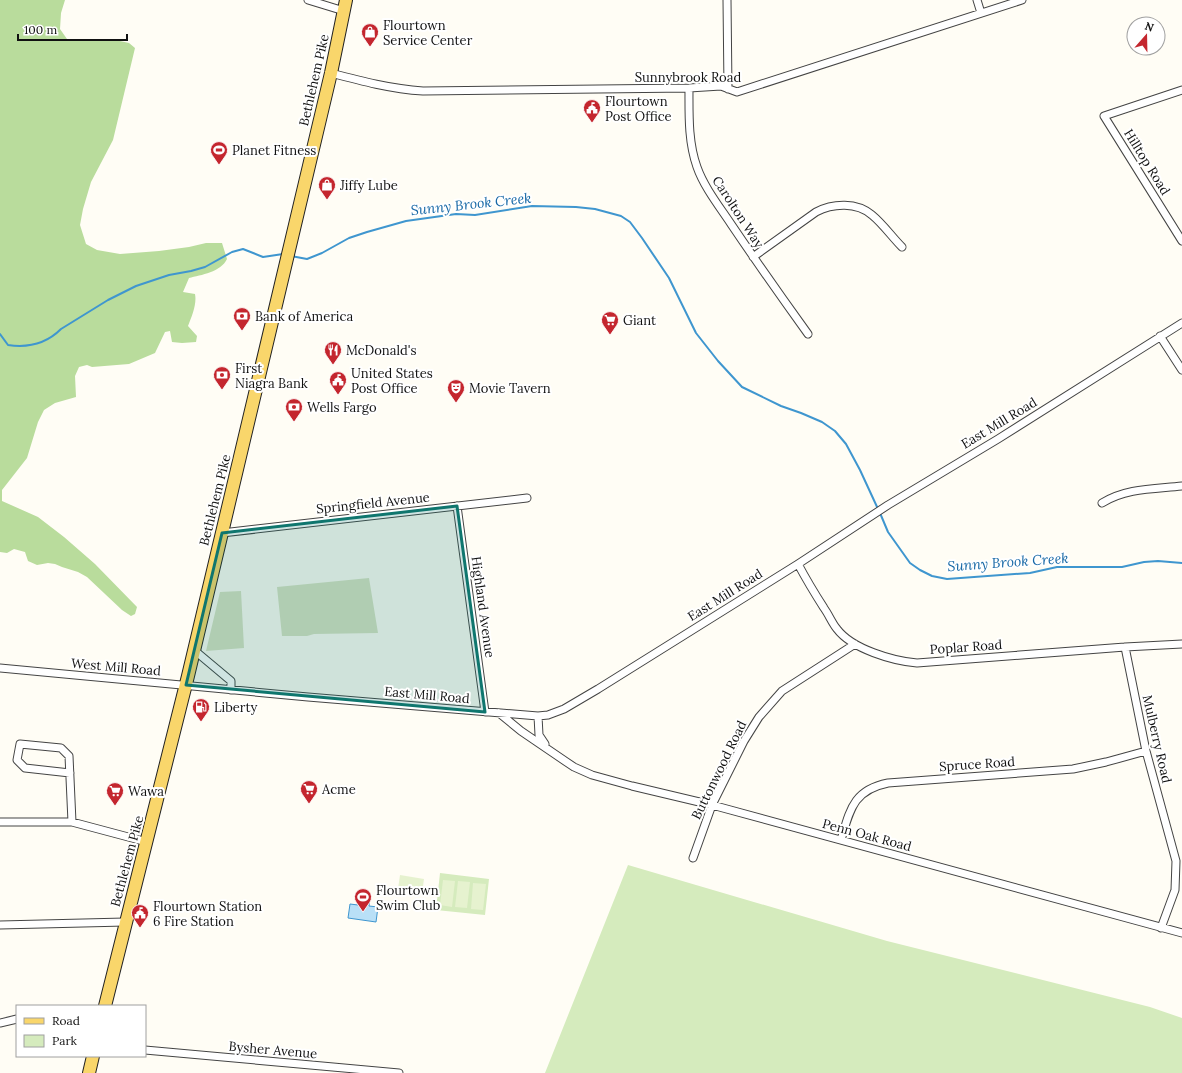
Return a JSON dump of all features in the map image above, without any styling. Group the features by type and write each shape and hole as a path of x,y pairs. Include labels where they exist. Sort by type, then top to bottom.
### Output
{"main road":[{"name":"Bethlehem Pike","path":"105,1005 186,685 284,266 331,73 345,6"},
{"path":"88,1073 93,1057"}],"street":[{"path":"308,0 345,6"},
{"path":"727,0 728,89"},
{"path":"977,0 981,13"},
{"name":"Sunnybrook Road","path":"331,73 391,87 423,90 689,88 721,86 737,92 1022,0"},
{"name":"Carolton Way","path":"689,88 690,134 696,165 709,191 753,257 808,334"},
{"name":"Hilltop Road","path":"1182,90 1104,116 1182,241"},
{"path":"753,257 816,212 823,208 837,205 859,208 873,215 902,247"},
{"name":"East Mill Road","path":"231,690 538,716 555,713 598,689 798,564 872,514 998,438 1182,323"},
{"path":"1160,336 1182,370"},
{"path":"1102,503 1112,496 1128,491 1182,486"},
{"name":"Springfield Avenue","path":"222,533 527,498"},
{"name":"Highland Avenue","path":"457,506 485,712"},
{"name":"Poplar Road","path":"798,564 838,630 855,644 893,659 917,663 1182,644"},
{"name":"Buttonwood Road","path":"693,858 712,805 744,741 759,717 782,691 855,644"},
{"name":"Mulberry Road","path":"1125,647 1146,751 1176,861 1175,890 1161,928"},
{"path":"194,650 231,681 231,690"},
{"name":"West Mill Road","path":"0,668 231,690"},
{"name":"Penn Oak Road","path":"499,713 521,731 574,767 592,775 712,805 1182,934"},
{"name":"Penn Oak Road","path":"538,716 539,735 551,751"},
{"path":"70,773 25,768 17,760 20,744 61,748 69,756 70,773 72,822"},
{"name":"Spruce Road","path":"841,840 849,815 856,801 867,790 880,784 1073,769 1146,751"},
{"path":"0,822 72,822 146,842"},
{"path":"0,925 125,922"},
{"path":"0,1023 16,1020"},
{"name":"Bysher Avenue","path":"146,1050 400,1073"}],"highlighted area":[{"path":"457,506 485,712 186,685 222,533"}],"green space":[{"path":"0,0 65,0 61,13 60,29 67,39 120,41 129,43 135,48 113,140 91,182 83,209 80,225 86,244 97,250 120,254 159,251 206,243 222,243 227,259 216,270 189,278 183,292 195,294 195,306 188,326 197,336 196,342 172,342 170,331 165,332 155,353 129,364 92,367 87,365 79,367 75,376 76,397 55,403 44,410 38,422 27,458 2,490 2,501 38,517 95,564 137,607 135,614 131,616 122,610 87,577 78,572 55,564 48,563 37,565 28,561 25,552 14,549 7,553 0,552"},
{"path":"369,578 378,633 282,636 277,587"},
{"path":"241,591 244,648 206,651 220,592"},
{"path":"628,865 887,941 1150,1007 1182,1018 1182,1073 545,1073"},
{"path":"440,873 489,879 485,915 436,910"},
{"path":"400,875 424,879 422,893 398,889"},
{"path":"443,880 455,881 452,907 440,905"},
{"path":"458,881 470,882 467,908 455,907"},
{"path":"473,883 486,884 483,910 471,909"}],"water":[{"name":"Flourtown Swim Club","path":"360,895 370,896 369,906 378,907 376,922 348,918 350,904 358,905"}],"waterway":[{"name":"Sunny Brook Creek","path":"291,256 307,259 322,253 349,238 367,232 406,221 456,214 475,215 532,206 595,209 621,216 630,222 669,278 696,333 718,361 742,387 781,406 822,422 835,431 846,444 878,509"},
{"name":"Sunny Brook Creek","path":"0,334 8,345 30,345 50,338 61,329 108,300 136,286 169,275 205,267 232,252 243,249 263,257 283,254"},
{"name":"Sunny Brook Creek","path":"880,513 888,532 910,563 932,576 947,579 1030,573 1057,567 1122,567 1144,562 1158,561 1182,563"}],"place":[{"name":"Flourtown Service Center","path":"370,47"},
{"name":"Flourtown Post Office","path":"592,123"},
{"name":"Planet Fitness","path":"219,165"},
{"name":"Jiffy Lube","path":"327,200"},
{"name":"Bank of America","path":"242,331"},
{"name":"Giant","path":"610,335"},
{"name":"McDonald's","path":"333,365"},
{"name":"First Niagra Bank","path":"222,390"},
{"name":"United States Post Office","path":"338,395"},
{"name":"Movie Tavern","path":"456,403"},
{"name":"Wells Fargo","path":"294,422"},
{"name":"Liberty","path":"201,722"},
{"name":"Acme","path":"309,804"},
{"name":"Wawa","path":"115,806"},
{"name":"Flourtown Swim Club","path":"363,912"},
{"name":"Flourtown Station 6 Fire Station","path":"140,928"}]}
